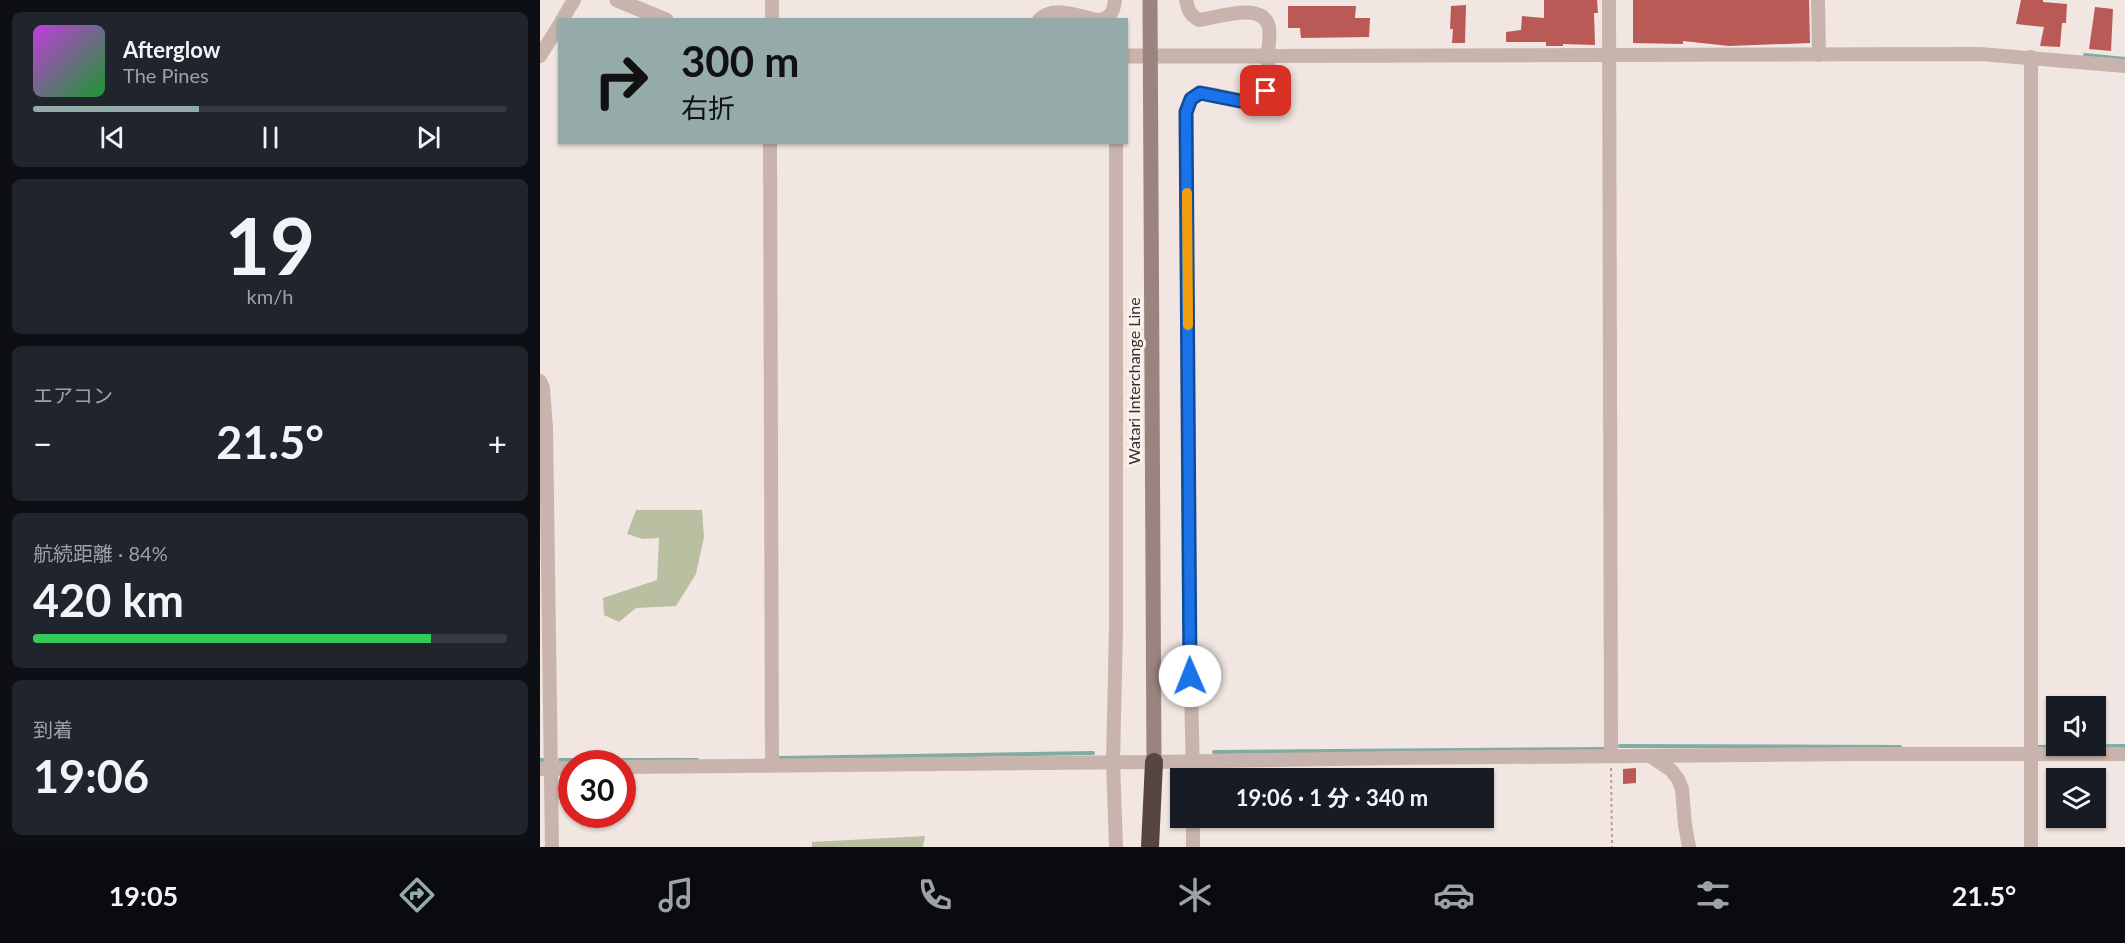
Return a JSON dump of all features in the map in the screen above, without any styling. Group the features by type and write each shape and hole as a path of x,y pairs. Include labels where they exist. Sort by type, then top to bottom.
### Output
{"highway":[{"path":"1150,847 1154,762"},
{"path":"1154,762 1157,847"}],"main road":[{"name":"Watari Interchange Line","path":"1150,0 1154,762"}],"street":[{"path":"563,18 574,0"},
{"path":"617,0 661,18"},
{"path":"772,0 772,18"},
{"path":"1103,18 1114,11 1115,0"},
{"path":"1186,0 1192,16 1198,20 1244,10 1258,13 1267,22 1269,28 1268,84 1262,97 1256,100 1240,101 1200,93 1191,99 1186,112 1189,592 1193,768"},
{"path":"1609,0 1611,756"},
{"path":"1818,0 1819,55"},
{"path":"1042,18 1050,13 1058,12 1087,18"},
{"path":"540,56 558,27"},
{"path":"1128,56 1980,54 2125,66"},
{"path":"2031,57 2031,847"},
{"path":"770,144 772,765"},
{"path":"1116,144 1116,606 1113,762 1116,847"},
{"path":"540,381 543,388 546,428 546,769 552,847"},
{"path":"636,767 1611,756 2125,754"},
{"path":"1650,756 1671,770 1678,779 1682,789 1689,847"},
{"path":"1193,828 1193,847"}],"path":[{"path":"1611,756 1612,847"}],"green space":[{"path":"636,510 702,510 704,537 696,574 676,606 636,608 619,622 604,615 603,598 657,580 659,538 643,539 627,534"},
{"path":"925,836 923,847 812,847 812,842"}],"building":[{"path":"1544,0 1597,0 1598,13 1594,13 1595,45 1546,46 1546,42 1506,42 1506,32 1521,30 1522,16 1544,18"},
{"path":"1633,0 1809,0 1810,43 1729,46 1683,41 1683,44 1633,43"},
{"path":"2021,0 2043,0 2043,2 2067,4 2066,23 2062,23 2060,47 2040,46 2044,27 2016,24"},
{"path":"1466,5 1465,43 1452,43 1451,6"},
{"path":"1288,6 1356,6 1355,18 1370,18 1369,37 1301,38 1300,28 1288,28"},
{"path":"2095,7 2113,9 2111,51 2089,49"},
{"path":"1636,768 1636,783 1623,784 1623,769"}],"waterway":[{"path":"2085,55 2125,59"},
{"path":"1620,746 1900,747"},
{"path":"2038,747 2125,746"},
{"path":"1214,752 1604,749"},
{"path":"780,758 1093,753"},
{"path":"636,760 697,760"}],"slow traffic":[{"path":"1187,193 1188,325"}],"route":[{"path":"1190,676 1186,112 1191,99 1200,93 1248,101 1262,97 1266,91"}]}
